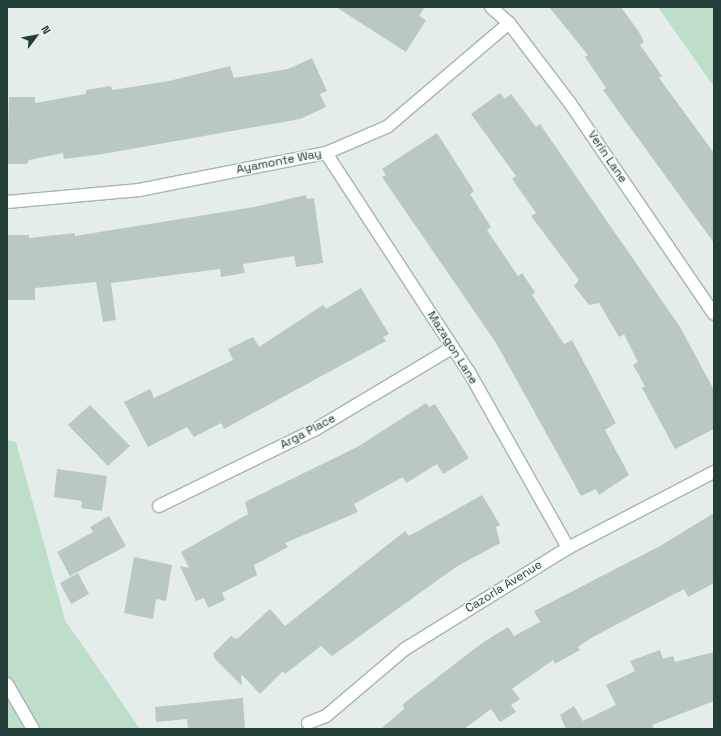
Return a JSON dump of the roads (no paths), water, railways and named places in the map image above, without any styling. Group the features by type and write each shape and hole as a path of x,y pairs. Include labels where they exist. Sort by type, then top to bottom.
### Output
{"street":[{"name":"Verin Lane","path":"491,7 509,23 570,103 714,314"},
{"name":"Ayamonte Way","path":"7,202 139,190 326,153 387,127 509,23"},
{"name":"Mazagon Lane","path":"326,153 452,348 568,548"},
{"name":"Arga Place","path":"159,506 316,429 452,348"},
{"name":"Cazorla Avenue","path":"308,723 326,716 405,649 568,548 714,472"},
{"path":"7,684 33,729"}]}
